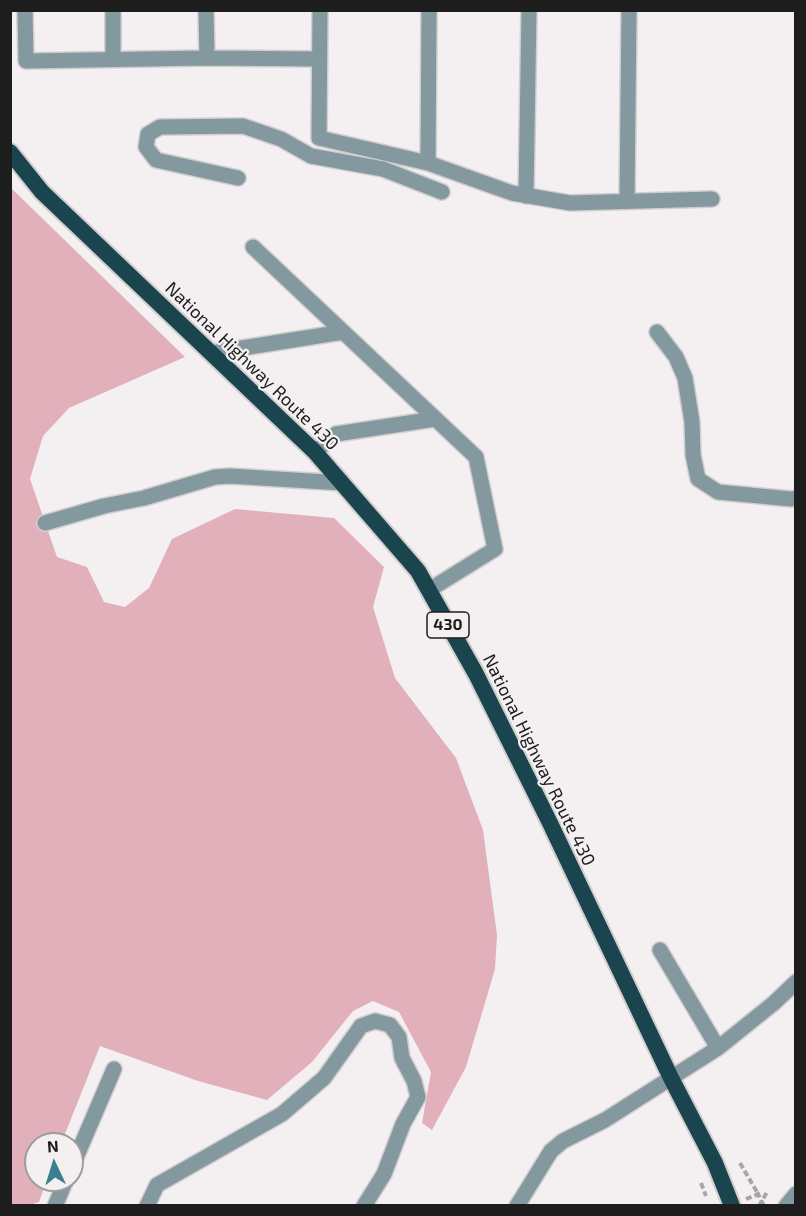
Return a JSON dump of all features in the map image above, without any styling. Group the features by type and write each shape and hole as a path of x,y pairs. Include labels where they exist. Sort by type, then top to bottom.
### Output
{"highway":[{"name":"National Highway Route 430","path":"10,152 42,192 315,452 418,571 476,674 671,1078 715,1163 732,1206"}],"street":[{"path":"25,10 26,61 319,59"},
{"path":"113,10 113,59"},
{"path":"206,10 207,58"},
{"path":"311,156 319,138 320,10"},
{"path":"428,163 429,10"},
{"path":"526,196 529,10"},
{"path":"627,201 629,10"},
{"path":"238,178 156,160 146,147 148,134 160,127 243,126 281,139 311,156 383,169 442,192"},
{"path":"319,138 428,163 512,193 570,203 712,199"},
{"path":"253,248 476,457 495,549 429,590"},
{"path":"211,353 343,332"},
{"path":"657,332 676,357 685,378 692,422 693,455 698,478 718,492 795,498"},
{"path":"315,452 336,434 435,419"},
{"path":"45,523 215,477 342,483"},
{"path":"660,950 718,1048"},
{"path":"517,1206 551,1151 563,1141 605,1120 718,1048 774,1003 795,981"},
{"path":"147,1206 156,1185 282,1114 324,1078 361,1026 375,1021 390,1025 399,1036 402,1058 414,1081 418,1097 403,1124 384,1174 364,1206"},
{"path":"84,1139 114,1069"},
{"path":"55,1206 61,1192"},
{"path":"786,1206 795,1194"}],"path":[{"path":"740,1163 764,1206"},
{"path":"759,1206 767,1192"}],"shaded area":[{"path":"10,187 185,357 69,408 43,436 30,479 57,557 87,567 104,602 125,607 149,588 172,539 235,509 334,518 384,567 373,607 395,678 456,758 483,830 497,935 495,969 466,1067 432,1130 422,1123 431,1072 399,1012 373,1001 353,1011 312,1062 267,1100 198,1081 100,1046 66,1132 24,1132 24,1192 43,1192 39,1202 30,1205 11,1205"}]}
